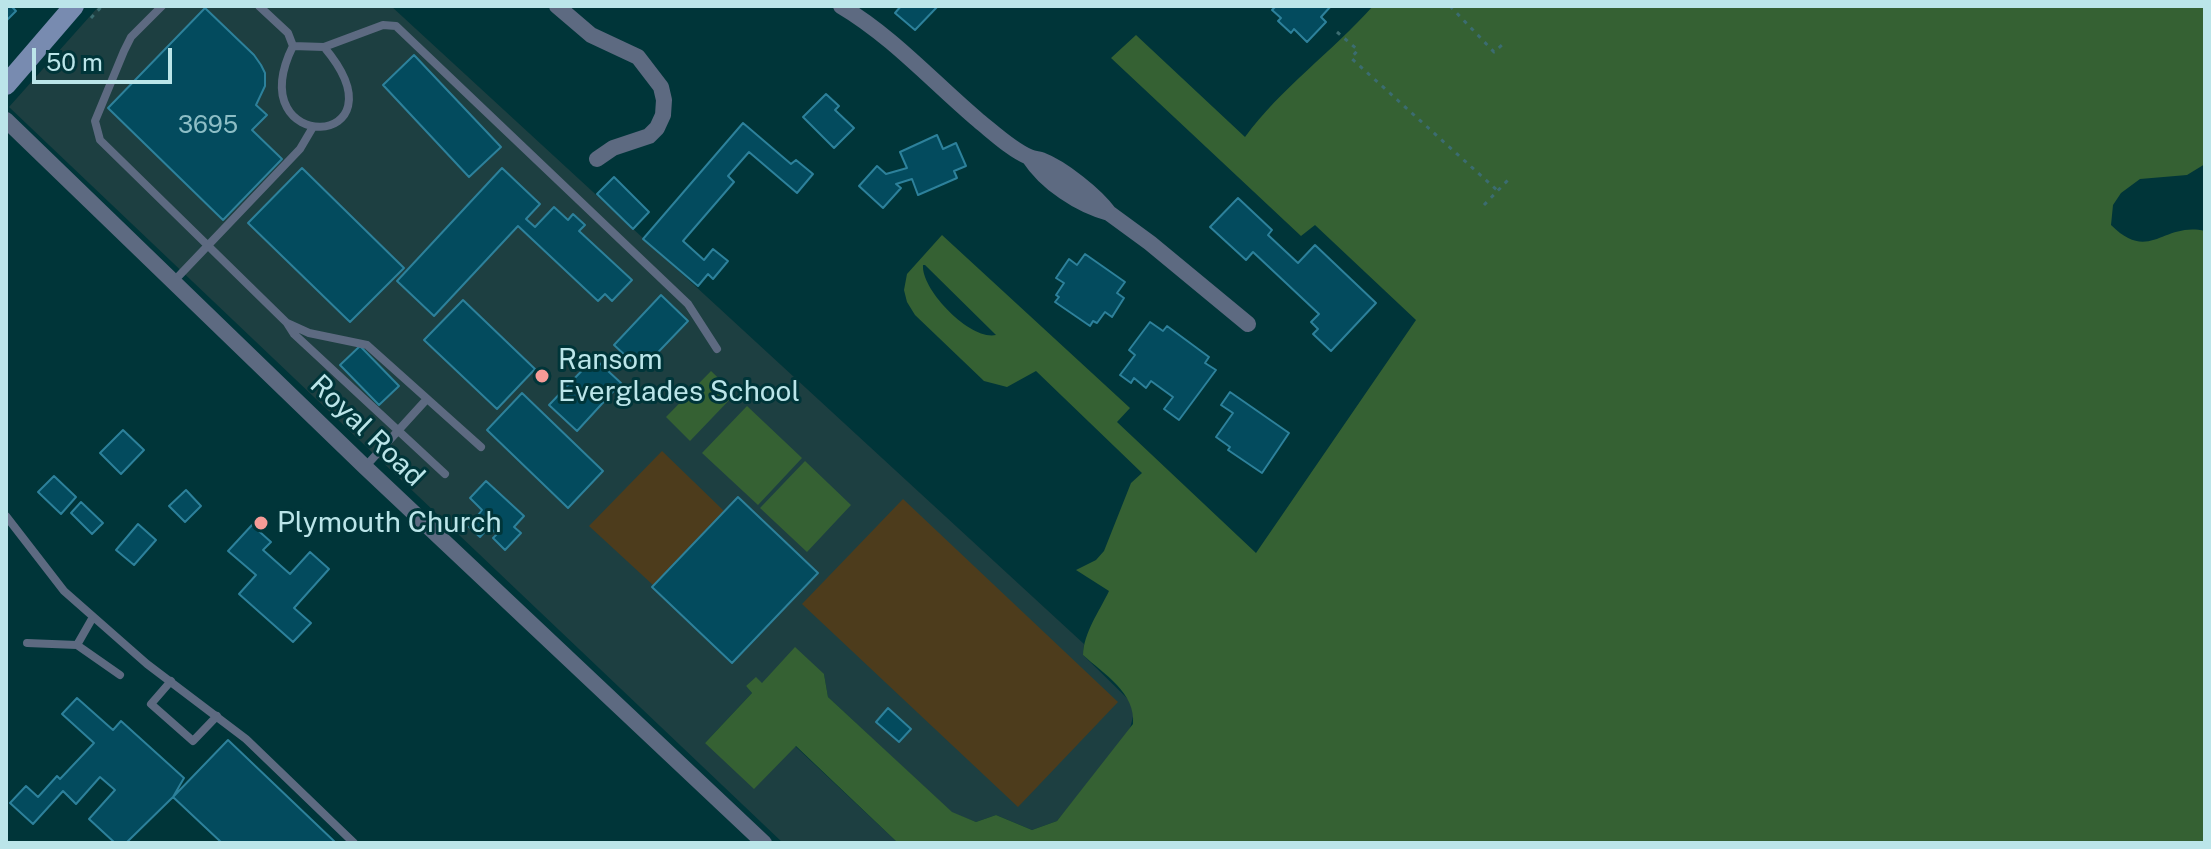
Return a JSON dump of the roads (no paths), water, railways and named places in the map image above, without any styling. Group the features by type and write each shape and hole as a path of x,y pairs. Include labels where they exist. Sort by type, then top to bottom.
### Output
{"main road":[{"path":"6,85 74,6"}],"street":[{"path":"557,6 591,35 638,57 661,87 663,115 657,128 649,136 613,148 597,159"},
{"path":"841,6 870,25 949,97 1029,157 1039,172 1092,208 1109,213 1248,324"},
{"name":"Royal Road","path":"6,120 365,467 764,843"}],"lane":[{"path":"162,6 131,37 97,113 94,127 100,140 287,323 294,334 445,474"},
{"path":"259,6 288,33 293,46 281,74 287,108 294,120 322,128 339,121 348,111 351,94 335,60 324,47"},
{"path":"293,46 324,47 383,25 396,26 688,304 717,349"},
{"path":"174,281 300,149 313,127"},
{"path":"287,323 304,331 367,345 481,447"},
{"path":"365,467 426,400"},
{"path":"6,516 64,591 246,739 354,843"},
{"path":"77,645 93,617"},
{"path":"27,643 77,645 120,675"},
{"path":"171,681 151,704 193,741 217,716"}],"place":[{"name":"Ransom Everglades School","path":"542,376"},
{"name":"Plymouth Church","path":"261,523"}]}
